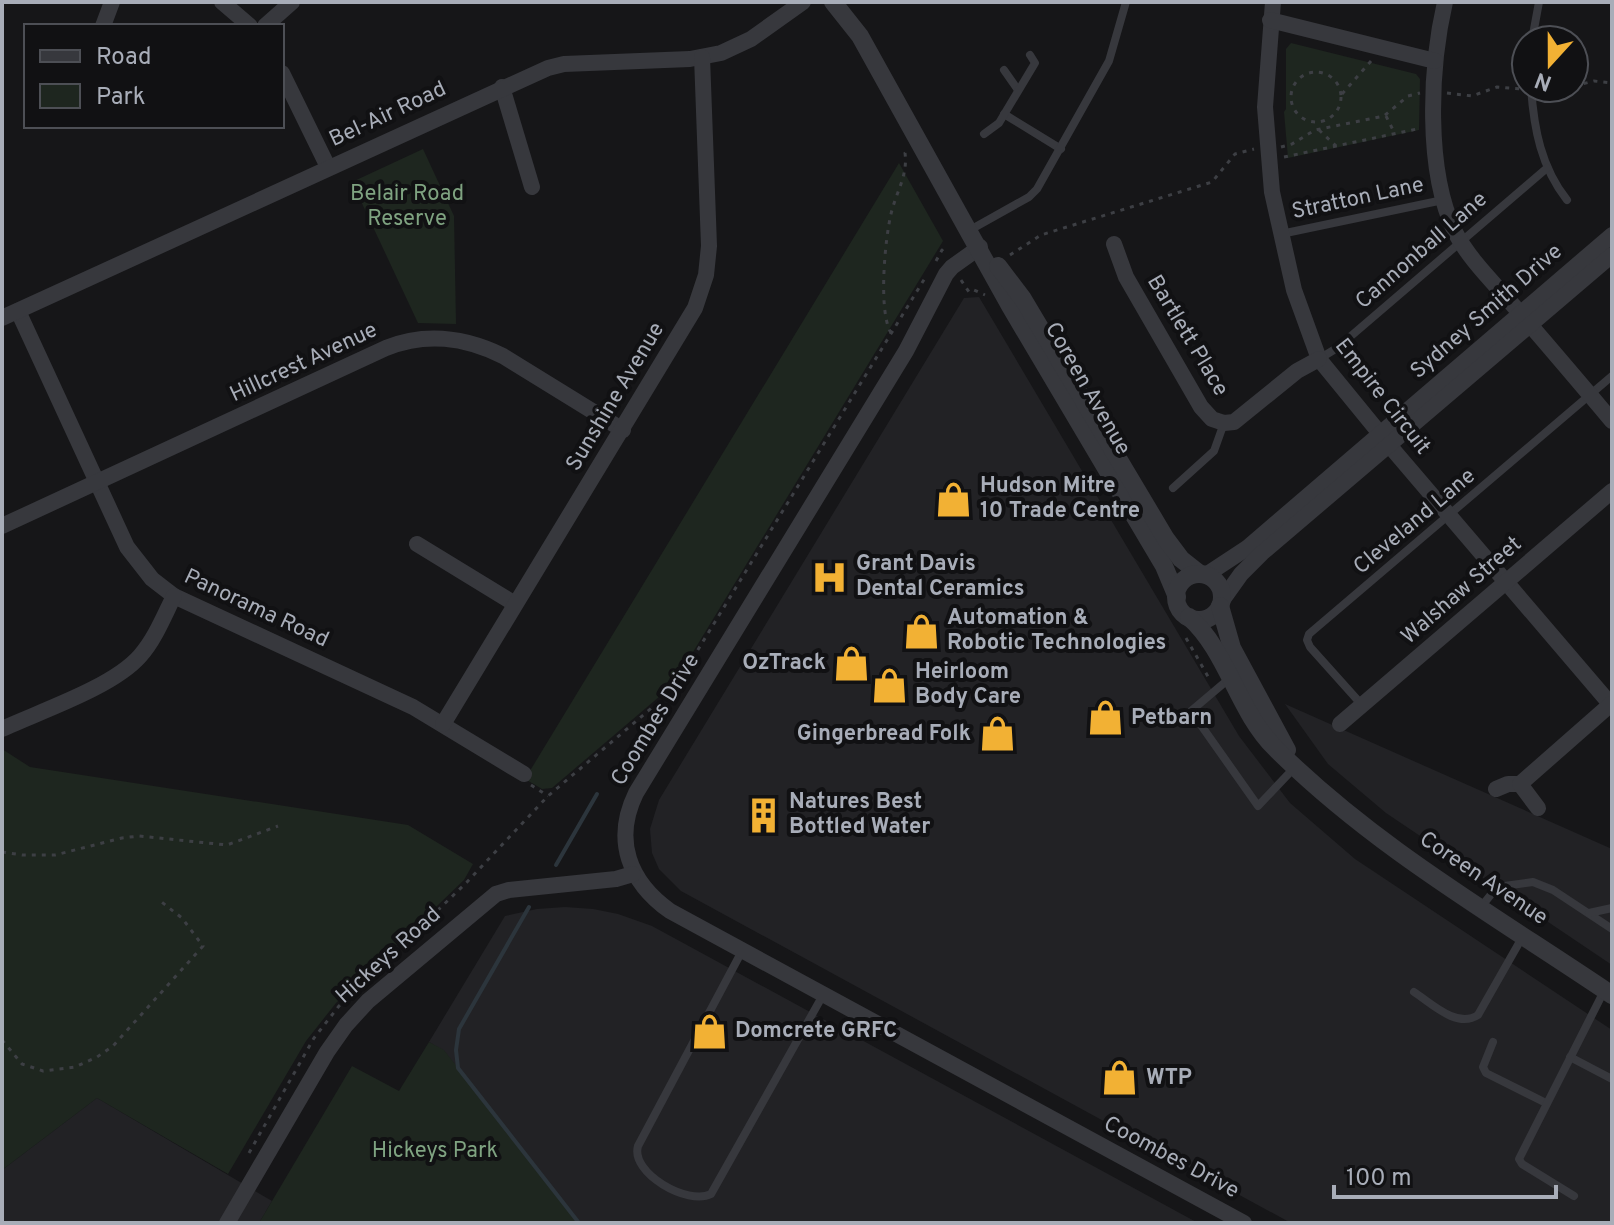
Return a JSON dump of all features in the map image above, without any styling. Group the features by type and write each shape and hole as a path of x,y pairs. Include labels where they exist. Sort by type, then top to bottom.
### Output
{"street":[{"path":"104,24 112,2"},
{"path":"222,2 248,24"},
{"path":"267,24 292,2"},
{"name":"Bel-Air Road","path":"2,318 548,68 564,64 702,57 739,45 803,2"},
{"name":"Coreen Avenue","path":"833,2 860,36 980,247 1010,306 1164,566 1177,597"},
{"name":"Empire Circuit","path":"1273,2 1265,98 1267,148 1280,235 1298,305 1319,359 1612,705"},
{"path":"1445,2 1435,61 1434,132 1444,200 1461,242 1612,421"},
{"path":"1270,20 1435,61"},
{"name":"Sunshine Avenue","path":"443,724 692,315 706,275 709,246 702,57"},
{"path":"284,77 328,167"},
{"path":"502,87 532,187"},
{"name":"Sydney Smith Drive","path":"1221,604 1250,565 1385,440 1525,319 1612,235"},
{"name":"Bartlett Place","path":"1114,244 1126,277 1201,407 1212,419 1224,423 1242,417 1297,371 1319,359"},
{"name":"Coreen Avenue","path":"980,247 1023,299 1166,539 1181,559 1203,575"},
{"name":"Coombes Drive","path":"980,247 946,274 898,364 636,793 630,805 626,830 633,874 645,890 670,911 1244,1223"},
{"name":"Sydney Smith Drive","path":"1525,319 1612,255"},
{"name":"Panorama Road","path":"18,311 97,483 135,559 152,579 174,596 401,701 524,774"},
{"name":"Hillcrest Avenue","path":"2,526 386,348 418,339 446,338 503,356 623,430"},
{"name":"Sydney Smith Drive","path":"1203,575 1247,548 1385,440"},
{"name":"Walshaw Street","path":"1340,724 1612,491"},
{"path":"417,544 515,604"},
{"path":"1203,575 1221,589 1221,604 1207,618 1189,617 1180,609 1177,597 1183,581 1203,575"},
{"path":"2,729 105,682 128,668 149,645 174,596"},
{"name":"Coreen Avenue","path":"1221,604 1227,633 1242,669 1296,767"},
{"name":"Coreen Avenue","path":"1189,617 1200,627 1259,730 1321,792 1374,835 1608,992"},
{"path":"1496,789 1508,784 1520,784 1612,705"},
{"path":"1520,784 1538,808"},
{"name":"Hickeys Road","path":"227,1223 331,1045 359,1009 390,982 496,894 616,879 633,874"}],"lane":[{"path":"970,230 1033,193 1109,61 1126,2"},
{"path":"1535,24 1539,2"},
{"path":"984,134 999,123 1035,63 1030,55"},
{"path":"1004,70 1018,90"},
{"path":"1533,104 1547,168 1567,200"},
{"path":"1004,114 1061,149"},
{"name":"Cannonball Lane","path":"1319,359 1337,348 1547,168"},
{"name":"Stratton Lane","path":"1280,235 1444,200"},
{"name":"Cleveland Lane","path":"1362,705 1310,647 1308,637 1612,376"},
{"path":"1173,488 1214,451 1224,423"},
{"path":"1230,678 1191,711 1258,806 1296,767"},
{"path":"1481,907 1497,887 1533,882 1553,890 1612,929"},
{"path":"1589,913 1612,908"},
{"path":"1414,992 1455,1019 1472,1019 1478,1015 1523,935"},
{"path":"742,951 636,1153 641,1167 682,1194 703,1198 716,1187 823,995"},
{"path":"1574,1196 1519,1159 1570,1057 1608,992"},
{"path":"1493,1042 1483,1067 1486,1073 1546,1103"},
{"path":"1570,1057 1612,1079"}],"path":[{"path":"1341,94 1371,61"},
{"path":"1307,73 1325,73 1337,83 1341,94 1336,113 1319,122 1307,121 1294,109 1291,92 1294,84 1307,73"},
{"path":"1590,82 1612,83"},
{"path":"1443,93 1472,96 1497,87 1510,87"},
{"path":"1010,254 1041,235 1212,182 1237,152 1286,147 1320,129 1385,115 1408,96 1428,92"},
{"path":"1385,115 1395,134"},
{"path":"1319,122 1320,129 1336,146"},
{"path":"1284,157 1422,128"},
{"path":"891,333 884,279 887,237 892,211 907,169 905,153 921,144"},
{"path":"935,262 942,250"},
{"path":"247,1157 314,1038 347,997 467,882 548,796 674,689 928,274"},
{"path":"965,286 969,292 974,290 985,294 991,304"},
{"path":"2,852 55,855 139,836 227,845 278,826"},
{"path":"2,1040 22,1064 43,1071 75,1067 113,1046 203,946 182,918 159,900"}],"shaded area":[{"path":"979,297 1239,736 1290,803 1355,859 1612,1030 1612,1223 1291,1223 681,891 659,869 652,853 650,829 659,800 964,298"},
{"path":"1285,704 1612,849 1612,965 1386,813 1328,764"},
{"path":"565,907 618,914 652,926 1198,1223 579,1223 444,1051 429,1042 505,916"},
{"path":"97,1098 272,1201 259,1223 2,1223 2,1170"}],"green space":[{"path":"1291,43 1416,74 1420,79 1419,130 1288,158 1284,112 1286,49"},
{"name":"Belair Road Reserve","path":"423,149 454,216 456,324 418,323 352,182"},
{"path":"899,163 943,241 673,685 552,788 542,789 525,779"},
{"path":"2,749 30,767 408,825 473,864 464,880 336,1003 306,1041 228,1174 97,1098 2,1170"},
{"name":"Hickeys Park","path":"429,1042 444,1050 579,1223 259,1223 352,1066 399,1091"}],"waterway":[{"path":"556,865 597,794"},
{"path":"529,907 459,1029 456,1050 458,1068 579,1223"}],"place":[{"name":"Hudson Mitre 10 Trade Centre","path":"954,499"},
{"name":"Grant Davis Dental Ceramics","path":"830,577"},
{"name":"Automation & Robotic Technologies","path":"921,631"},
{"name":"OzTrack","path":"852,663"},
{"name":"Heirloom Body Care","path":"889,685"},
{"name":"Petbarn","path":"1105,718"},
{"name":"Gingerbread Folk","path":"997,734"},
{"name":"Natures Best Bottled Water","path":"763,815"},
{"name":"Domcrete GRFC","path":"709,1031"},
{"name":"WTP","path":"1120,1078"}]}
